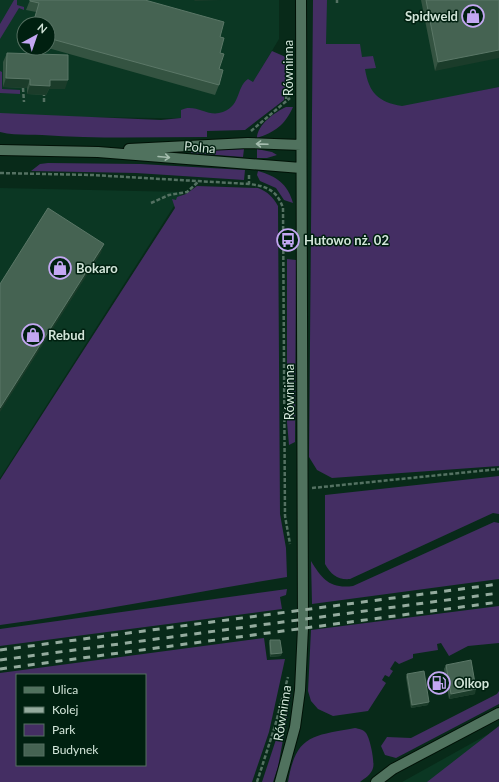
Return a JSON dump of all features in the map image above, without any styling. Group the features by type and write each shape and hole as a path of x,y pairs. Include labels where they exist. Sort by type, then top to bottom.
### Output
{"street":[{"name":"Równinna","path":"280,782 295,727 300,690 303,610 301,0"},
{"name":"Polna","path":"98,152 248,143 301,145"},
{"name":"Polna","path":"0,150 98,152 301,168"},
{"path":"376,782 393,769 499,713"}],"path":[{"path":"23,88 24,102"},
{"path":"44,95 44,102"},
{"path":"0,172 92,174 198,182 249,184 268,187 276,194 283,208 285,516 290,546"},
{"path":"151,203 169,195 187,192 198,182"},
{"path":"302,489 499,469"},
{"path":"257,782 275,726 288,672"}],"shaded area":[{"path":"0,0 279,0 279,39 231,119 0,116"},
{"path":"324,0 499,0 499,87 380,112 323,52"},
{"path":"0,188 183,192 0,478"},
{"path":"499,728 499,782 402,782 483,737"}],"green space":[{"path":"14,0 17,0 17,5 24,7 24,10 19,8 0,39 0,24"},
{"path":"313,0 327,0 326,44 360,44 362,57 373,56 376,68 365,69 369,84 376,95 387,102 402,106 499,87 499,466 332,478 317,470 309,457"},
{"path":"272,51 288,58 284,100 245,130 207,131 207,137 124,138 16,134 0,132 0,113 161,120 181,118 181,110 186,108 210,113 219,113 231,107 235,102 241,87 248,79 253,82"},
{"path":"0,71 2,72 2,89 20,90 20,94 0,93"},
{"path":"286,107 293,107 287,119 279,127 257,138 263,124 277,112"},
{"path":"244,149 243,157 191,153 193,150"},
{"path":"257,149 272,152 277,155 267,158 257,158"},
{"path":"40,164 141,164 245,170 244,180 136,173 31,171"},
{"path":"258,171 276,178 288,191 293,203 284,200 276,188 260,181 257,175"},
{"path":"197,186 258,188 270,195 278,206 280,514 286,548 287,577 0,625 0,480 175,208 172,199 176,200 177,197 186,194"},
{"path":"287,259 296,260 295,442 289,445 287,422"},
{"path":"499,476 499,514 493,513 350,579 338,578 325,564 325,495"},
{"path":"494,522 499,523 499,579 312,604 311,561 323,578 333,584 345,587 353,586"},
{"path":"287,589 286,595 280,597 282,609 0,646 0,629"},
{"path":"499,606 499,643 468,646 449,656 441,643 437,644 438,650 413,654 413,658 399,664 395,661 390,669 393,671 389,677 385,675 382,680 386,683 368,711 333,716 318,709 311,701 308,691 311,630"},
{"path":"264,638 267,660 285,659 269,732 252,782 0,782 0,673"},
{"path":"292,691 278,767 273,782 262,782"},
{"path":"499,691 499,704 396,758 385,755 381,746 387,737 411,738 497,694"},
{"path":"499,726 499,782 427,782"},
{"path":"355,728 366,733 372,750 373,768 371,773 366,778 360,782 288,782 291,766 296,754 309,740 328,733"}],"building":[{"path":"145,0 224,22 220,37 224,38 220,53 224,54 219,69 223,70 219,85 56,40 56,16 35,16 39,3 30,1"},
{"name":"Spidweld","path":"426,0 499,0 499,50 438,62"},
{"path":"7,53 16,53 16,56 68,55 68,80 50,80 50,86 30,85 30,79 6,78"},
{"path":"48,208 104,244 0,408 0,284"},
{"path":"270,640 280,640 282,653 271,654"},
{"path":"471,660 476,689 451,694 446,665"},
{"path":"424,671 429,702 412,705 407,674"}],"railway":[{"path":"0,650 499,584"},
{"path":"0,660 499,593"},
{"path":"0,669 499,602"}],"place":[{"name":"Spidweld","path":"473,16"},
{"name":"Hutowo nż. 02","path":"288,240"},
{"name":"Bokaro","path":"60,268"},
{"name":"Rebud","path":"33,335"},
{"name":"Olkop","path":"439,683"}]}
